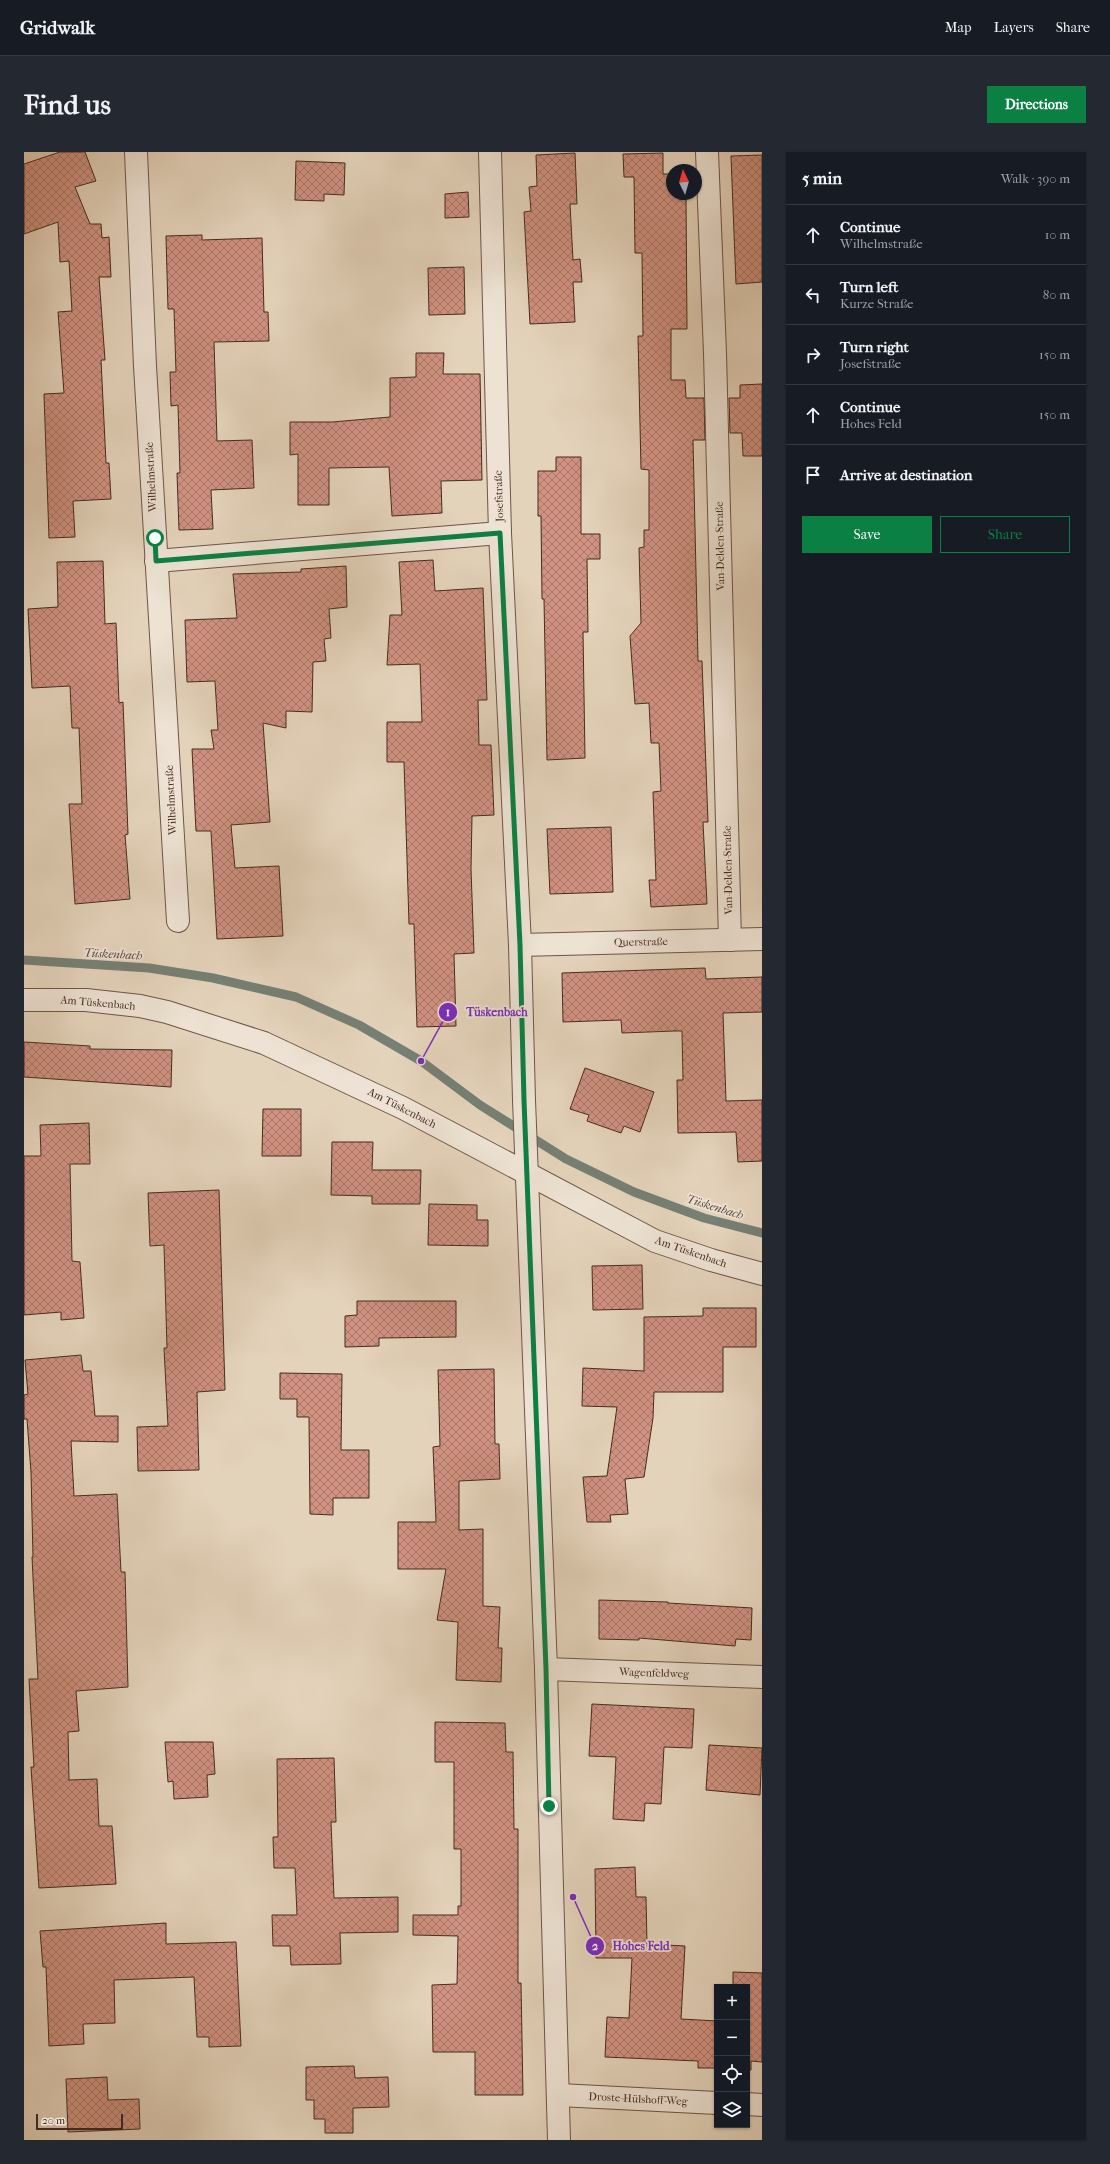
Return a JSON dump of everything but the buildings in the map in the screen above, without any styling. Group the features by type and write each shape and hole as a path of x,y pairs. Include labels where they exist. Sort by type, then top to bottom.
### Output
{"street":[{"name":"Wilhelmstraße","path":"136,152 145,366 178,921"},
{"name":"Josefstraße","path":"490,152 500,533 520,945 524,1100 528,1169 546,1669 559,2095 559,2140"},
{"name":"Van-Delden-Straße","path":"707,152 715,353 730,940"},
{"path":"156,561 500,533"},
{"name":"Querstraße","path":"520,945 762,939"},
{"name":"Am Tüskenbach","path":"24,1000 86,1000 140,1006 174,1014 257,1040 403,1108 528,1169 655,1241 711,1260 762,1274"},
{"name":"Wagenfeldweg","path":"546,1669 762,1677"},
{"name":"Droste-Hülshoff-Weg","path":"559,2095 714,2103"},
{"path":"750,2104 762,2105"}],"waterway":[{"name":"Tüskenbach","path":"24,960 149,968 213,978 296,997 359,1025 421,1061 480,1105 566,1159 634,1192 704,1218 762,1233"}],"place":[{"name":"Tüskenbach","path":"421,1061"},
{"name":"Hohes Feld","path":"573,1897"}],"route":[{"path":"155,538 156,561 500,533 520,945 524,1100 546,1669 549,1806"}]}
